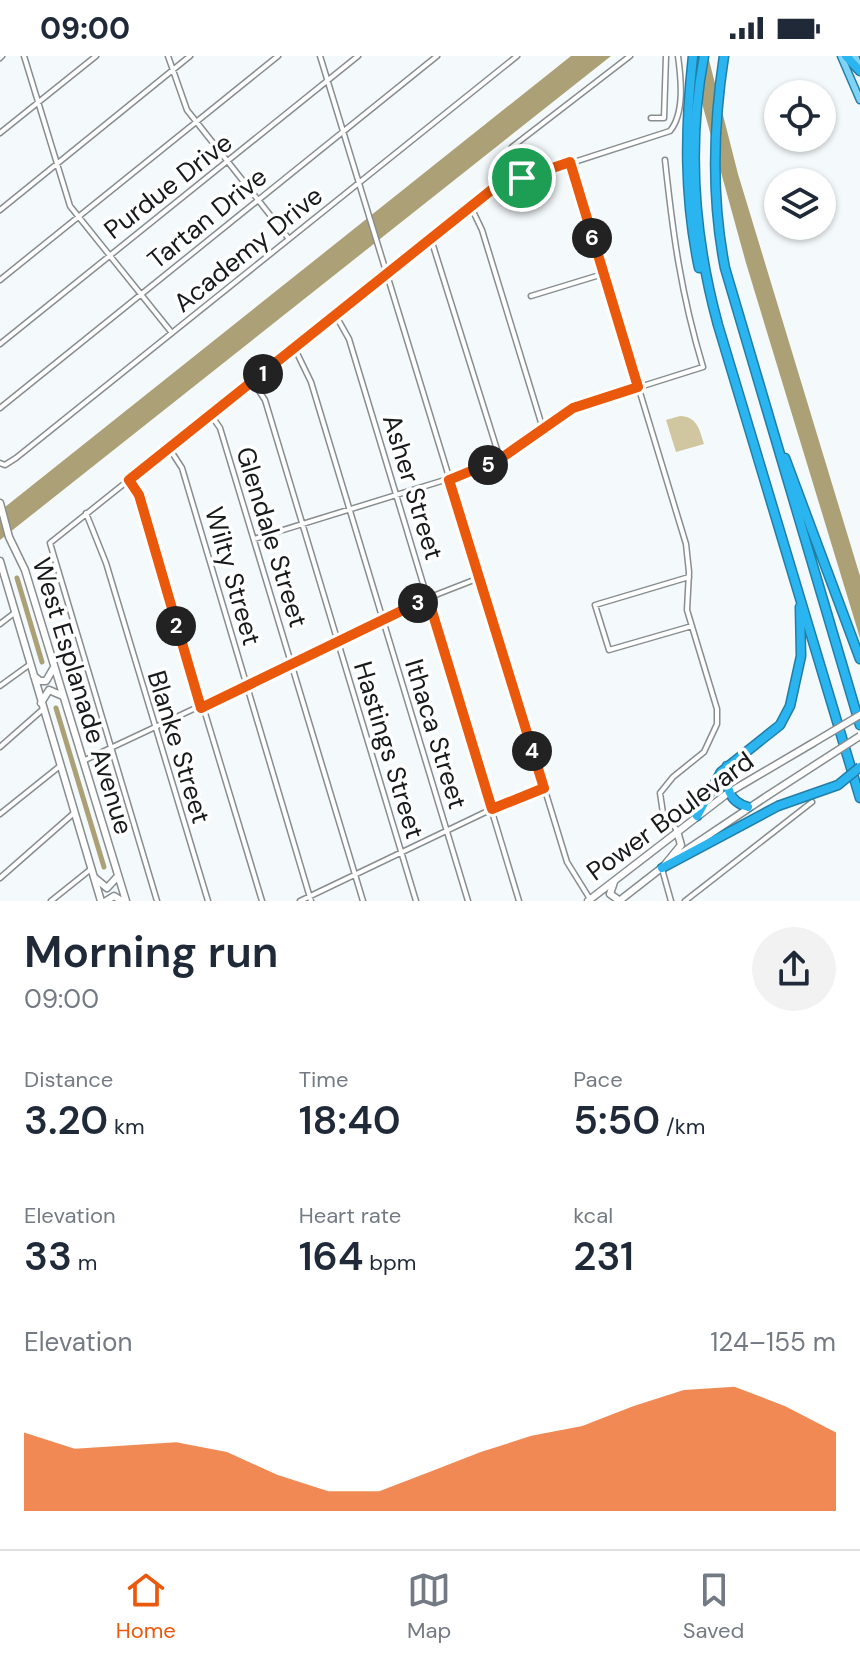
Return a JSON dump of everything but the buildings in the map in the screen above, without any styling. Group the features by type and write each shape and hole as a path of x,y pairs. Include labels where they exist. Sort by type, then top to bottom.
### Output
{"highway":[{"path":"693,56 685,158 690,226 699,270 860,798"},
{"path":"704,56 695,157 700,243 718,325"},
{"path":"724,56 715,158 723,255 756,378 860,725"},
{"path":"844,56 860,69"},
{"path":"756,378 860,659"},
{"path":"697,816 727,765 780,725 790,706 801,656 801,602"},
{"path":"727,765 728,793 735,802 748,807"},
{"path":"662,868 778,806 838,785 860,767"}],"main road":[{"path":"844,56 860,100"},
{"path":"855,56 860,69"},
{"path":"851,80 860,83"},
{"name":"West Esplanade Avenue","path":"0,504 9,537 25,570 124,901"},
{"name":"West Esplanade Avenue","path":"0,562 92,872 104,901"},
{"path":"32,673 40,681 46,681 53,675 54,663"},
{"path":"42,707 49,690 60,693 65,699"},
{"name":"Power Boulevard","path":"589,900 728,793 860,715"},
{"name":"Power Boulevard","path":"620,901 748,807 860,736"},
{"path":"662,868 682,839 677,831"},
{"path":"665,841 673,844 673,852"},
{"path":"92,872 107,888 118,876"},
{"path":"615,879 610,894 620,901"},
{"path":"104,901 114,896 124,901"}],"street":[{"path":"24,56 68,200 172,333"},
{"path":"0,133 96,56"},
{"path":"168,56 182,99 196,123 289,239"},
{"path":"0,210 190,56"},
{"path":"0,280 278,56"},
{"path":"320,56 567,862 589,900"},
{"name":"Purdue Drive","path":"0,344 358,56"},
{"name":"Tartan Drive","path":"0,408 437,56"},
{"name":"Academy Drive","path":"0,463 5,465 16,458 517,56"},
{"path":"512,147 630,56"},
{"path":"651,118 664,118 666,56"},
{"path":"157,901 50,543 499,186 661,135 676,124 678,56"},
{"path":"665,99 679,100"},
{"path":"254,539 449,480 500,459 573,408 703,367 684,300 670,230 665,160"},
{"path":"570,162 686,544 689,577 687,610 717,716 714,735 704,752 673,777 660,793 663,813 677,831"},
{"path":"471,207 482,230 543,429"},
{"path":"431,239 500,459"},
{"path":"531,296 603,274"},
{"name":"Asher Street","path":"336,316 349,339 519,901"},
{"name":"Ithaca Street","path":"295,349 311,382 468,901"},
{"name":"Hastings Street","path":"253,382 265,400 416,901"},
{"name":"Glendale Street","path":"211,415 220,428 363,901"},
{"name":"Wilty Street","path":"169,448 182,468 310,899"},
{"path":"129,480 139,495 201,708 262,901"},
{"name":"Blanke Street","path":"86,513 106,563 208,901"},
{"path":"689,577 595,605 609,650 692,626"},
{"path":"83,761 155,730 428,598 479,578"},
{"path":"0,624 13,614"},
{"path":"0,686 29,665"},
{"path":"0,747 42,707"},
{"path":"0,814 60,766"},
{"path":"300,901 310,899 446,830 544,788"},
{"path":"685,901 812,802"},
{"path":"0,878 74,813"},
{"path":"662,868 671,901"},
{"path":"51,901 92,872"}],"shaded area":[{"path":"571,56 611,56 0,540 0,511"},
{"path":"689,56 708,56 738,174 860,576 860,638 746,263"},
{"path":"680,416 694,421 704,444 676,452 666,420"}],"waterway":[{"path":"17,578 42,662"},
{"path":"56,708 104,867"}],"route":[{"path":"570,162 638,387 573,408 500,459 449,480 544,788 492,809 428,598 201,708 139,495 129,480 494,188 522,178 570,162"}]}
